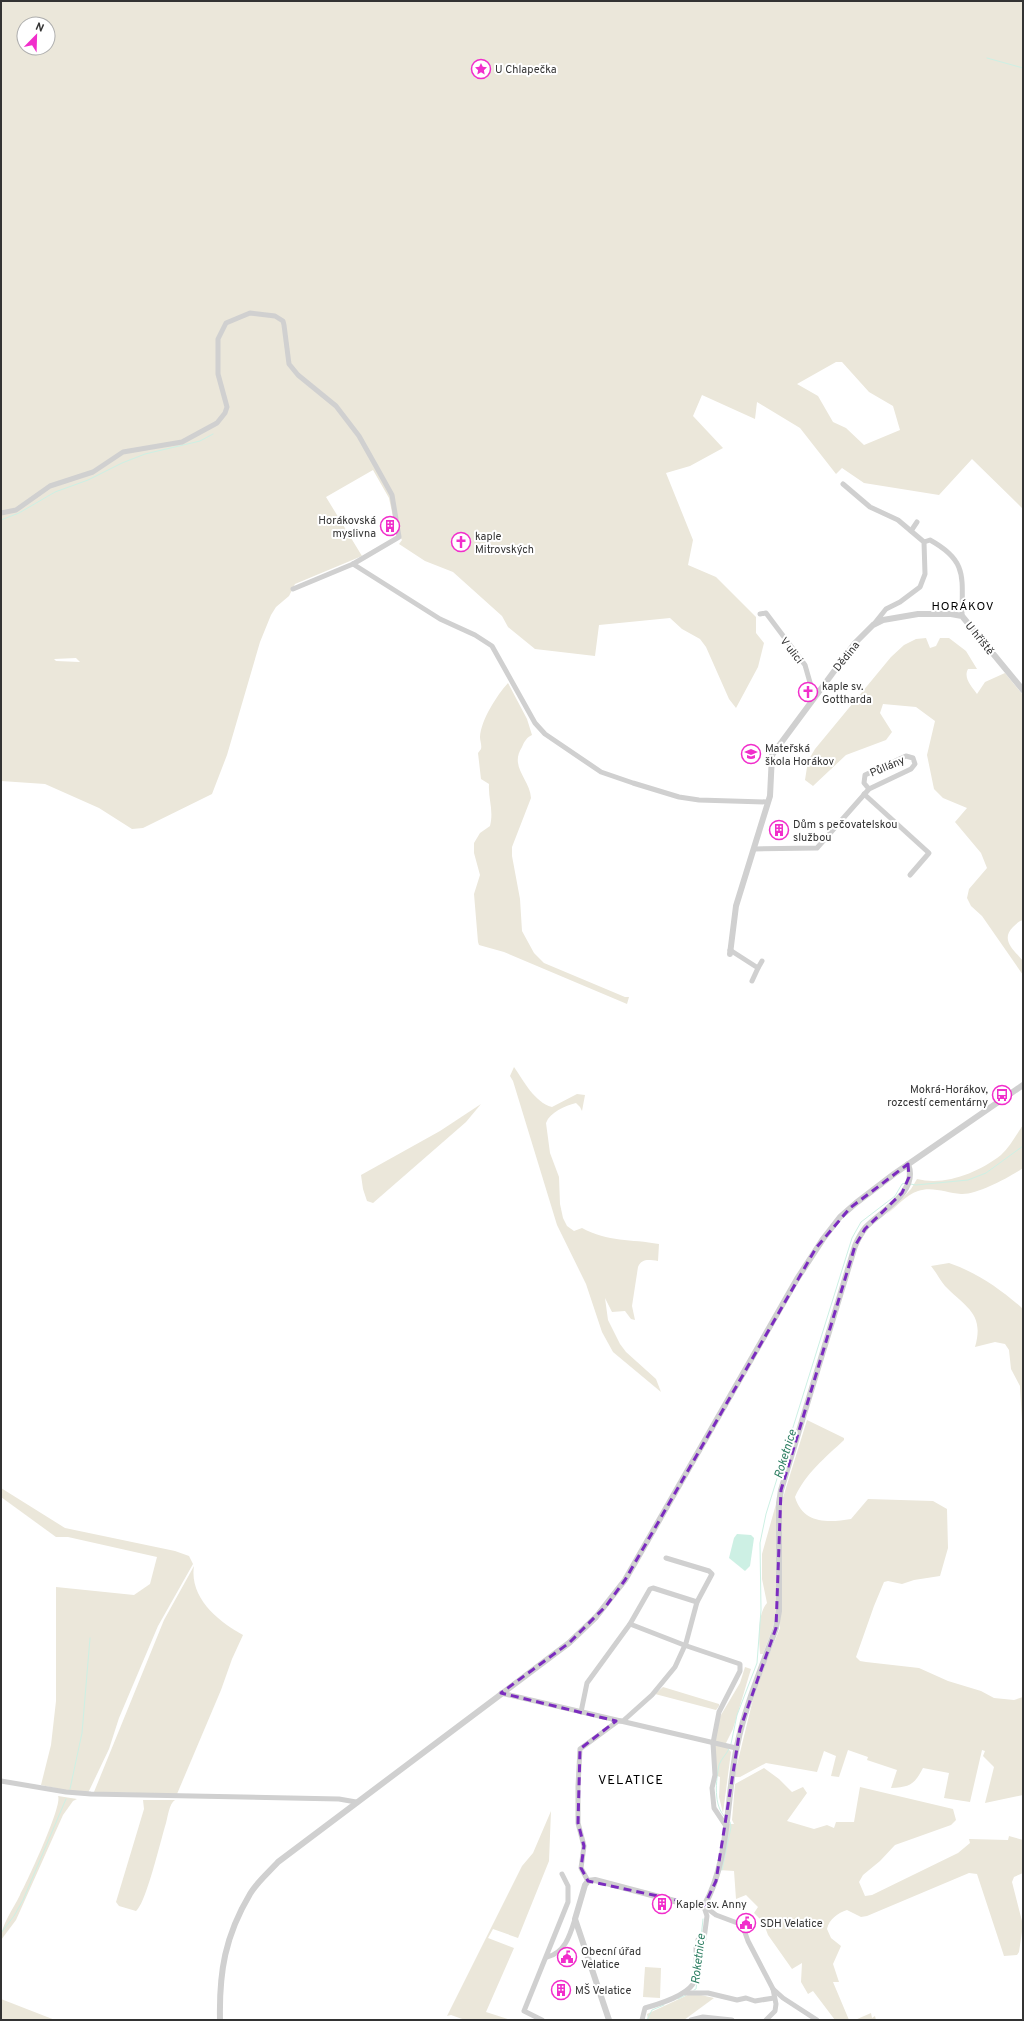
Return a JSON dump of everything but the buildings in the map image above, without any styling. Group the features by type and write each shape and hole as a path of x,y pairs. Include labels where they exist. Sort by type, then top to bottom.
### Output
{"street":[{"path":"1,513 16,510 50,486 93,472 123,452 182,442 217,423 225,413 227,407 218,374 218,339 226,323 237,317 250,313 275,316 282,321 289,364 298,375 336,406 359,436 392,495 399,537 353,564 293,589"},
{"path":"843,484 870,507 898,520 924,542 924,574 920,587 900,602 886,609 874,625"},
{"path":"911,531 917,522"},
{"path":"924,542 930,540 946,549 962,570 962,616"},
{"path":"353,564 440,619 475,635 492,646 535,723 545,734 601,772 679,797 699,800 768,802 736,906 730,952 758,968"},
{"name":"V ulici","path":"760,614 766,613 805,665 811,686 818,692"},
{"name":"U hřiště","path":"883,620 918,614 951,614 962,616 1022,686"},
{"name":"Dědina","path":"768,802 770,796 772,755 855,643 874,625 883,620"},
{"name":"Půllány","path":"754,849 817,848 869,789 911,769 914,761 911,757 906,756 865,775 864,783 869,789"},
{"path":"864,794 929,853 910,875"},
{"path":"752,981 762,961"},
{"path":"220,2020 220,1984 226,1947 251,1893 278,1862 569,1642 606,1606 625,1580 816,1248 833,1226 850,1208 908,1164 1023,1085"},
{"path":"699,1940 704,1939 707,1916 704,1906 716,1881 727,1821 732,1747 776,1628 779,1611 779,1503 781,1490 853,1252 865,1229 895,1202 907,1183 910,1170 908,1164"},
{"path":"546,1958 556,1953 566,1944 588,1881 581,1868 584,1846 578,1823 580,1749 618,1721 623,1721 663,1683 676,1667 697,1602 712,1574 709,1571 666,1558"},
{"path":"581,1712 587,1683 630,1624 651,1588 697,1602"},
{"path":"630,1624 684,1645 737,1662 741,1667 718,1712 713,1743 715,1775 712,1788 714,1808 727,1821"},
{"path":"501,1693 732,1747"},
{"path":"1,1781 66,1792 91,1794 339,1799 356,1802"},
{"path":"542,2020 524,2012 568,1902 568,1886 562,1874"},
{"path":"588,1881 595,1880 698,1907 704,1906 716,1915 740,1924 743,1927 748,1941 773,1989 783,1998 817,2020"},
{"path":"575,1919 609,2020"},
{"path":"689,1993 695,1980 696,1948"},
{"path":"766,2020 774,2011 776,2004 773,1989"},
{"path":"642,2020 645,2008 689,1993 708,1993 737,2000 746,1998 755,2001 774,1998"},
{"path":"804,2012 812,2020"},
{"path":"690,2020 703,2017 732,2020"}],"highlighted area":[{"path":"908,1164 909,1177 902,1193 865,1229 855,1246 781,1490 776,1628 740,1729 716,1881 704,1906 588,1881 581,1868 584,1846 578,1823 580,1749 616,1721 501,1693 569,1643 606,1606 625,1580 816,1248 850,1208"}],"shaded area":[{"path":"1,1 1023,1 1022,508 972,459 939,495 864,483 842,468 836,474 800,428 757,402 755,419 702,395 693,416 723,448 690,466 666,473 693,540 688,565 716,577 756,617 756,633 764,643 758,667 736,708 729,699 706,647 700,639 682,629 670,618 599,625 595,656 535,649 508,627 502,616 453,572 425,561 399,544 402,540 396,531 389,498 373,470 326,497 362,556 295,584 289,596 276,607 271,615 260,642 227,755 212,794 143,828 132,829 99,808 45,784 1,781","holes":["836,362 842,362 869,392 893,406 900,430 864,445 846,428 833,422 818,396 797,384","76,658 80,662 56,661 54,659"]},
{"path":"926,638 930,648 936,646 940,638 949,638 966,651 977,669 968,669 967,679 977,694 985,682 1005,673 1023,695 1023,920 1009,932 1008,941 1012,949 1023,961 1023,975 982,916 971,906 967,898 969,889 987,868 981,853 955,822 967,808 943,798 934,789 927,755 935,721 916,707 883,704 880,713 892,732 886,740 846,755 813,786 805,780 808,761 815,749 891,657 904,645 916,639"},
{"path":"508,683 527,719 532,735 527,738 524,743 519,754 518,761 521,773 530,791 531,798 512,847 512,856 520,899 522,931 534,953 544,963 625,997 629,997 627,1004 504,952 479,945 474,894 480,875 474,853 474,843 480,833 490,826 491,810 489,784 481,779 478,753 481,749 481,730 486,716 499,694"},
{"path":"514,1067 535,1096 540,1101 552,1107 577,1094 585,1095 582,1111 576,1103 572,1104 554,1113 546,1123 550,1153 559,1177 560,1204 563,1218 567,1226 574,1231 582,1228 592,1233 610,1238 659,1244 658,1261 644,1261 638,1267 632,1306 635,1320 631,1319 625,1311 612,1312 605,1298 608,1320 620,1344 626,1352 656,1379 661,1392 613,1352 602,1332 586,1284 557,1225 513,1081 510,1076"},
{"path":"481,1104 466,1122 373,1203 367,1201 361,1175 440,1131"},
{"path":"1023,1125 1023,1168 993,1185 968,1194 934,1189 918,1191 905,1198 886,1215 911,1189 917,1179 939,1181 950,1179 972,1172 992,1161 1001,1155 1013,1141"},
{"path":"949,1263 979,1276 1023,1309 1023,1439 1020,1386 1011,1369 1009,1350 1005,1344 995,1342 975,1347 977,1326 975,1318 966,1306 945,1286 931,1266"},
{"path":"807,1420 844,1438 844,1440 810,1473 795,1497 799,1506 810,1517 825,1521 851,1519 868,1499 933,1501 947,1509 948,1548 940,1576 914,1580 902,1584 888,1581 884,1582 856,1657 860,1661 919,1668 948,1681 981,1691 994,1698 1014,1700 1023,1697 1023,1795 985,1803 994,1767 983,1756 985,1751 982,1750 970,1802 944,1798 949,1773 923,1768 911,1784 903,1787 891,1788 897,1770 867,1760 868,1757 848,1750 839,1777 831,1776 836,1756 824,1751 817,1772 766,1763 740,1777 734,1777 756,1687 780,1628 781,1504"},
{"path":"1,1488 65,1528 175,1551 189,1556 193,1564 158,1626 119,1718 109,1749 88,1793 41,1785 51,1745 56,1701 56,1587 134,1595 150,1584 157,1557 68,1537 56,1537 1,1497"},
{"path":"776,1504 777,1610 772,1630 763,1654 760,1654 760,1620 767,1603 762,1579 762,1554"},
{"path":"737,1534 751,1535 754,1538 750,1566 745,1571 729,1558 734,1538"},
{"path":"194,1566 196,1588 208,1608 234,1630 243,1635 177,1794 94,1792 164,1620"},
{"path":"745,1667 751,1669 733,1729 725,1745 731,1752 723,1813 719,1797 720,1777 715,1775 713,1755 718,1720 740,1683"},
{"path":"663,1687 719,1704 719,1706 716,1710 655,1694"},
{"path":"764,1768 779,1779 792,1792 803,1787 807,1793 787,1821 814,1829 827,1825 834,1828 836,1822 854,1822 860,1787 953,1809 956,1820 951,1825 895,1845 880,1861 863,1875 859,1882 865,1896 872,1895 958,1853 970,1843 969,1839 1008,1840 1009,1836 1023,1840 1023,1873 1014,1877 1012,1882 1023,1925 1019,1952 1017,1955 1004,1956 977,1874 969,1873 867,1916 861,1917 847,1910 834,1917 827,1929 831,1938 841,1946 833,1964 839,1982 833,1982 849,2020 835,2020 813,1991 808,1994 801,1982 802,1963 792,1969 768,1935 762,1919 754,1913 758,1907 746,1895 736,1899 734,1871 719,1870 728,1824 734,1824 732,1820 735,1784"},
{"path":"58,1796 77,1799 73,1801 63,1815 16,1920 1,1940 5,1923 44,1844 55,1813"},
{"path":"143,1800 175,1800 171,1804 169,1810 149,1884 140,1906 136,1911 119,1906 116,1902 144,1809"},
{"path":"551,1811 549,1861 518,1938 493,1929 488,1938 514,1948 486,2012 511,2020 465,2020 451,2015 447,2016 522,1866 533,1853"},
{"path":"645,1967 661,1968 660,1998 643,1997"},
{"path":"692,1993 714,1998 684,2020 648,2020 647,2014"},
{"path":"1,1999 55,2020 1,2020"},
{"path":"871,2013 872,2018 875,2016 876,2020 855,2020"}],"waterway":[{"path":"987,58 1023,68"},
{"path":"1,520 19,513 55,492 88,480 122,463 145,454 200,441 213,434"},
{"name":"Roketnice","path":"910,1184 916,1185 968,1180 986,1173 1023,1146"},
{"name":"Roketnice","path":"731,1744 737,1715 757,1663 761,1610 760,1543 766,1514 852,1238 861,1222 895,1196 902,1184 905,1183"},
{"path":"70,1789 82,1733 90,1638"},
{"name":"Roketnice","path":"725,1817 721,1812 717,1799 716,1785 719,1765 729,1749"},
{"path":"1,1933 14,1916 23,1900 66,1799"},
{"name":"Roketnice","path":"722,1870 731,1827 730,1822"},
{"name":"Roketnice","path":"701,1938 703,1919"},
{"name":"Roketnice","path":"699,1966 701,1941"},
{"name":"Roketnice","path":"694,1990 696,1989 697,1981"},
{"name":"Roketnice","path":"678,1999 686,1995"},
{"name":"Roketnice","path":"647,2020 652,2010 664,2005"}],"place":[{"name":"U Chlapečka","path":"481,69"},
{"name":"Horákovská myslivna","path":"390,526"},
{"name":"kaple Mitrovských","path":"461,542"},
{"name":"kaple sv. Gottharda","path":"808,692"},
{"name":"Mateřská škola Horákov","path":"751,754"},
{"name":"Dům s pečovatelskou službou","path":"779,830"},
{"name":"Mokrá-Horákov, rozcestí cementárny","path":"1002,1095"},
{"name":"Kaple sv. Anny","path":"662,1904"},
{"name":"SDH Velatice","path":"746,1923"},
{"name":"Obecní úřad Velatice","path":"567,1957"},
{"name":"MŠ Velatice","path":"561,1990"}],"district":[{"name":"HORÁKOV","path":"963,606"},
{"name":"VELATICE","path":"631,1779"}]}
